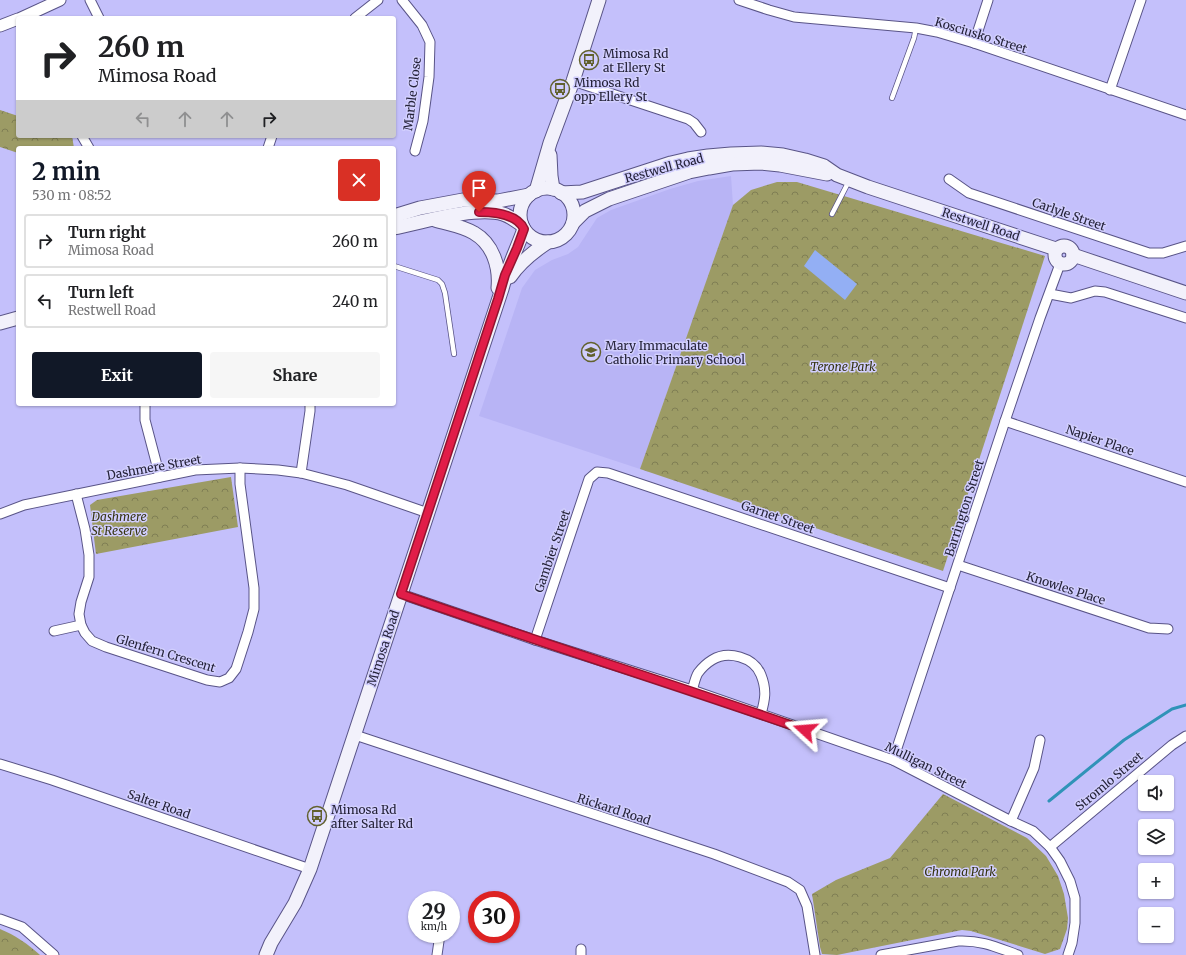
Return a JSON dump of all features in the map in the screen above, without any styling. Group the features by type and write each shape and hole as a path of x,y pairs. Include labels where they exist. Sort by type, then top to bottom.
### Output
{"main road":[{"path":"523,227 520,217 521,209 524,202 533,193 573,81 599,0"},
{"path":"550,143 551,176 557,191"},
{"name":"Restwell Road","path":"557,191 582,192 688,159 731,154 761,153 783,155 824,166 837,175 849,180 1056,250"},
{"name":"Restwell Road","path":"573,223 586,211 610,199 689,172 708,168 732,164 761,163 780,165 821,174 837,175"},
{"path":"396,215 420,208 463,200 498,200 533,193 544,189 557,191 568,199 572,206 574,215 570,230 556,241 548,242 532,238 523,227 504,214 492,212 479,212 434,219 396,228"},
{"path":"434,219 475,233 487,243 496,258 499,279 495,309"},
{"name":"Mimosa Road","path":"266,955 271,943 295,903 310,869 502,289 505,275 517,248 523,227"},
{"name":"Mimosa Road","path":"502,289 524,260 536,249 548,242"},
{"path":"1073,255 1068,263 1060,264 1055,259 1054,254 1061,246 1066,246 1071,250 1073,255 1186,293"},
{"path":"0,323 16,319"}],"street":[{"path":"25,16 60,0"},
{"path":"90,0 97,16"},
{"path":"358,16 378,0"},
{"name":"Marble Close","path":"402,0 422,25 430,42 429,77 423,121 415,151"},
{"name":"Kosciusko Street","path":"739,0 794,17 916,28 937,32 974,43 1186,115"},
{"path":"974,43 988,0"},
{"path":"1110,90 1141,0"},
{"path":"0,26 16,20"},
{"path":"573,81 688,119 694,123 701,132"},
{"name":"Carlyle Street","path":"949,179 969,193 1149,253 1163,253 1186,246"},
{"name":"Barrington Street","path":"893,760 1005,421 1060,264"},
{"path":"1050,294 1071,298 1095,291 1105,292 1186,318"},
{"path":"145,406 145,420 160,477"},
{"path":"301,473 310,406"},
{"name":"Napier Place","path":"1005,421 1186,482"},
{"name":"Dashmere Street","path":"1,512 24,504 195,470 240,468 301,473 347,485 428,513"},
{"name":"Glenfern Crescent","path":"81,625 84,633 92,641 106,647 207,680 220,682 229,678 236,669 254,609 254,588 240,484 240,468"},
{"name":"Garnet Street","path":"597,472 608,472 950,588"},
{"name":"Gambier Street","path":"535,640 589,479 597,472"},
{"path":"54,631 81,625 79,614 81,602 89,577 89,555 85,529 76,494"},
{"name":"Knowles Place","path":"958,565 1149,628 1168,629"},
{"name":"Mulligan Street","path":"401,594 535,640 692,690 893,760 1033,831 1050,847 1060,862 1070,881 1075,898 1075,923 1072,943 1068,955"},
{"path":"692,690 698,674 711,661 725,655 741,657 753,663 761,674 765,698 761,714"},
{"name":"Rickard Road","path":"354,735 714,854 788,882 800,890 807,906 815,955"},
{"name":"Stromlo Street","path":"1050,847 1172,744 1186,736"},
{"path":"1011,821 1034,768 1040,740"},
{"name":"Salter Road","path":"0,764 310,869"},
{"path":"0,919 22,927 54,955"},
{"path":"881,955 958,940 971,940 984,942 1018,955"},
{"path":"437,955 439,943"}],"lane":[{"path":"892,98 914,38 916,28"},
{"path":"832,214 849,180"},
{"path":"396,267 438,280 442,284 446,299 454,354"}],"shaded area":[{"name":"Mary Immaculate Catholic Primary School","path":"731,176 733,205 640,469 479,416 522,288 535,270 552,260 568,254 578,247 597,218 611,210 670,189 698,181"}],"green space":[{"path":"0,110 16,115 16,138 72,138 74,146 16,146 16,152 0,147"},
{"name":"Terone Park","path":"777,182 797,182 1045,256 943,571 640,469 733,205 751,190"},
{"name":"Dashmere St Reserve","path":"231,477 238,527 96,554 90,505 97,500"},
{"name":"Chroma Park","path":"943,794 1027,838 1046,856 1058,876 1064,894 1068,918 1067,929 1060,949 1045,954 971,931 962,930 837,955 822,954 812,894 836,880 890,858"},
{"path":"0,929 21,940 40,955 0,955"}],"building":[{"path":"815,250 857,284 845,300 804,266"}],"waterway":[{"path":"1049,801 1124,740 1172,709 1186,705"}],"place":[{"name":"Mimosa Rd at Ellery St","path":"589,60"},
{"name":"Mimosa Rd opp Ellery St","path":"560,89"},
{"name":"Mary Immaculate Catholic Primary School","path":"591,352"},
{"name":"Mimosa Rd after Salter Rd","path":"317,816"}],"route":[{"path":"479,212 504,214 522,225 524,229 505,275 502,289 401,594 535,640 692,690 805,730"}]}
